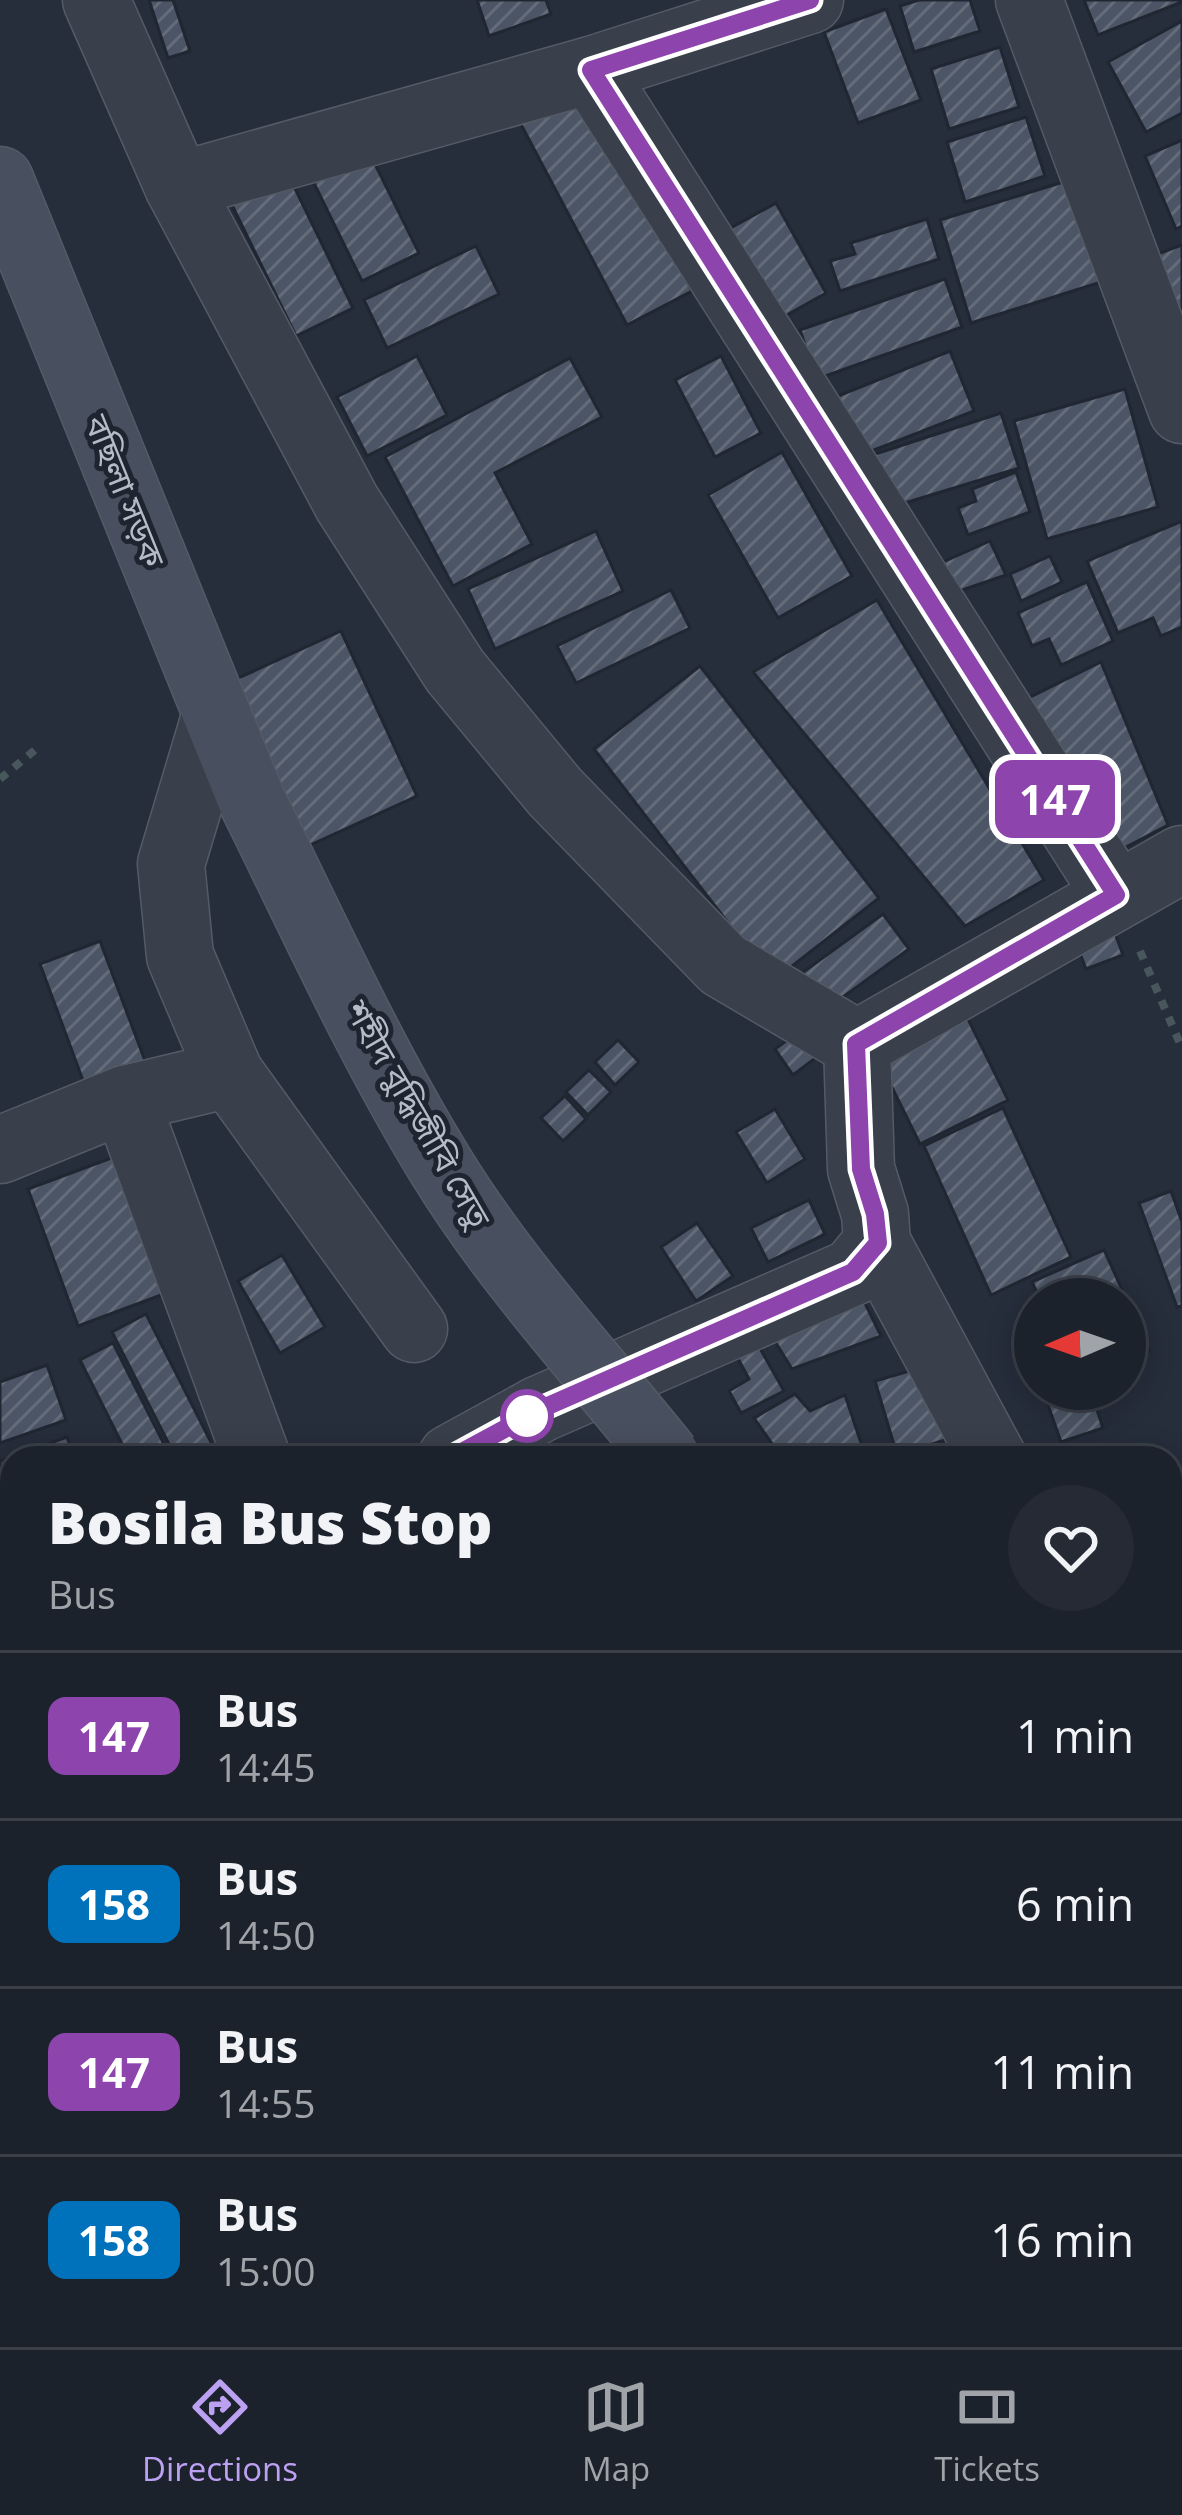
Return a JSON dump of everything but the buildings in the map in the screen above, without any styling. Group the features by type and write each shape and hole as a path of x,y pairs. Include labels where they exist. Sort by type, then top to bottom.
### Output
{"main road":[{"name":"বছিলা সড়ক","path":"0,180 252,801"},
{"name":"শহীদ বুদ্ধিজীবি সেতু","path":"252,801 376,1052 443,1170 516,1275 657,1446"}],"street":[{"path":"96,0 178,186 347,503 455,671 555,792 723,965 856,1044"},
{"path":"178,186 591,70 810,0"},
{"path":"1029,0 1182,410"},
{"path":"591,70 1116,895"},
{"path":"215,717 171,864 180,956 230,1074 414,1329"},
{"path":"856,1044 1182,859"},
{"path":"856,1044 861,1169 878,1243 987,1446"},
{"path":"0,1150 124,1099 230,1074"},
{"path":"124,1099 253,1446"},
{"path":"473,1446 541,1409 853,1272 878,1243"}],"path":[{"path":"0,778 35,750"},
{"path":"1116,895 1182,1048"}],"bus line":[{"name":"147","path":"473,1446 541,1409 853,1272 878,1243 861,1169 856,1044 1116,895 591,70 810,0"}]}
